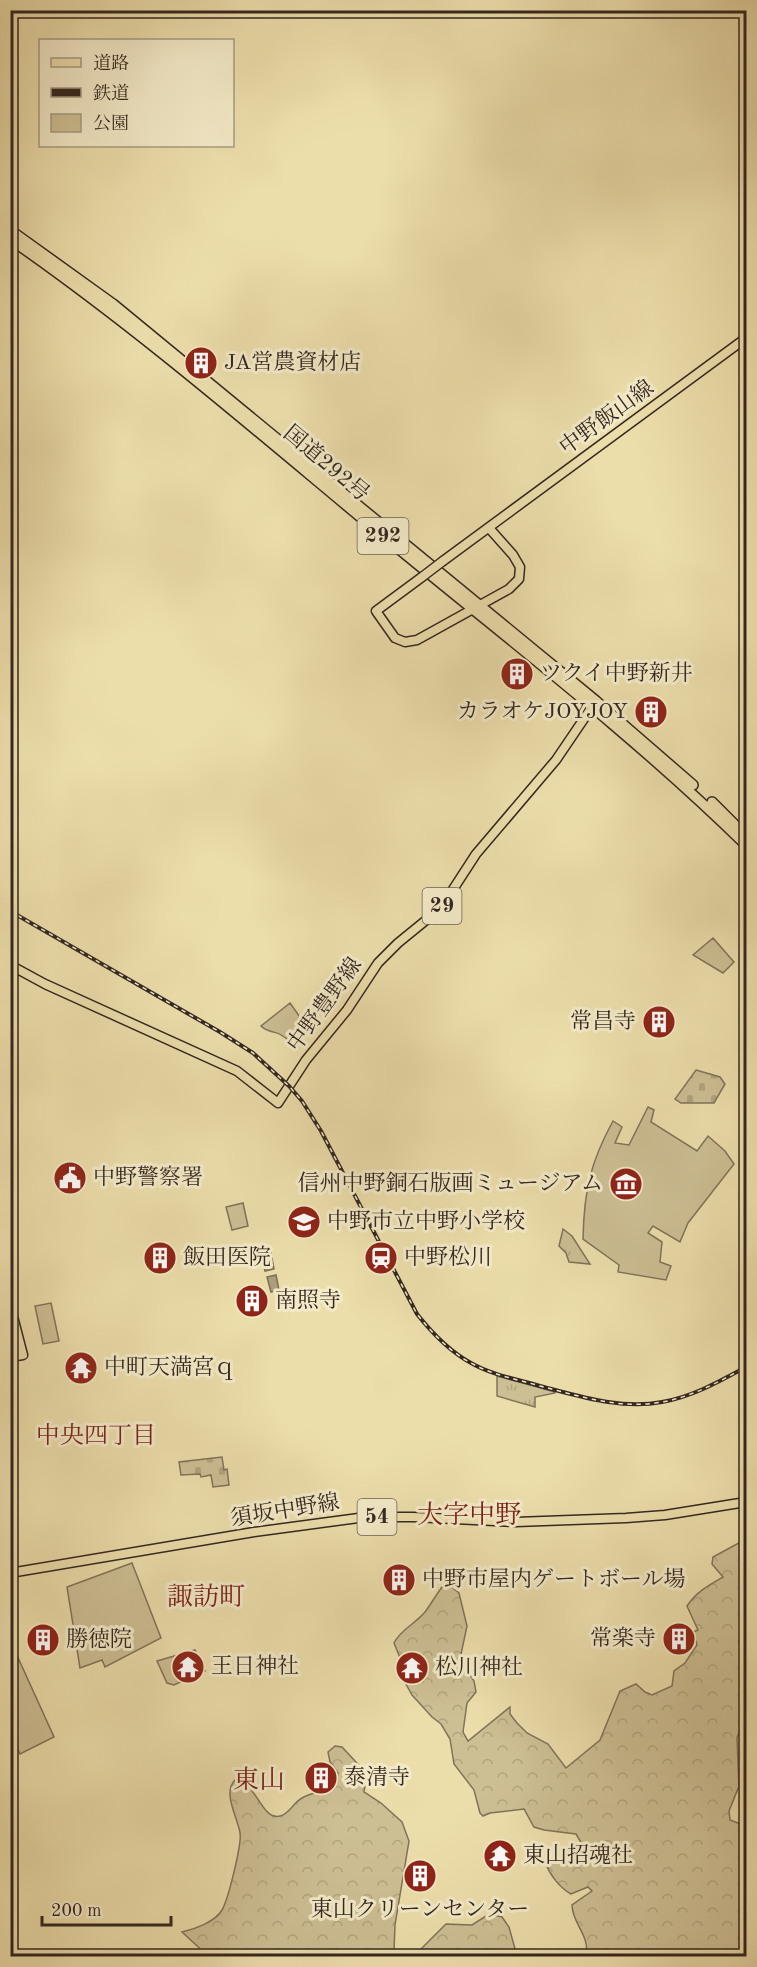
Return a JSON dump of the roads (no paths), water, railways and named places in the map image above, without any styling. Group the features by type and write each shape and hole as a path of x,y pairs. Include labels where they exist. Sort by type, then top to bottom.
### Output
{"highway":[{"name":"国道292号","path":"10,230 113,304 696,787 747,836"},
{"name":"国道292号","path":"10,239 108,310 476,607"},
{"name":"国道292号","path":"594,704 747,845"}],"main road":[{"name":"中野飯山線","path":"489,528 517,561 521,574 516,583 417,640 405,642 395,638 376,611 747,338"},
{"name":"中野豊野線","path":"10,965 45,984 237,1071 278,1103 306,1060 346,1010 378,963 398,943 441,908 476,854 556,760 594,704"},
{"path":"10,1305 23,1355 10,1357"},
{"name":"須坂中野線","path":"10,1573 254,1532 366,1517 413,1516 516,1522 605,1519 665,1515 747,1502"}],"railway":[{"path":"10,911 220,1032 253,1053 289,1086 302,1101 321,1131 417,1314 441,1341 463,1358 487,1371 513,1379 585,1398 631,1404 662,1402 684,1396 706,1388 746,1367"}],"place":[{"name":"JA営農資材店","path":"201,363"},
{"name":"ツクイ中野新井","path":"517,674"},
{"name":"カラオケJOYJOY","path":"651,712"},
{"name":"常昌寺","path":"659,1022"},
{"name":"中野警察署","path":"70,1178"},
{"name":"信州中野銅石版画ミュージアム","path":"626,1184"},
{"name":"中野市立中野小学校","path":"304,1222"},
{"name":"飯田医院","path":"160,1258"},
{"name":"中野松川","path":"381,1258"},
{"name":"南照寺","path":"252,1301"},
{"name":"中町天満宮ｑ","path":"81,1368"},
{"name":"中野市屋内ゲートボール場","path":"399,1580"},
{"name":"常楽寺","path":"679,1639"},
{"name":"勝徳院","path":"43,1640"},
{"name":"王日神社","path":"188,1667"},
{"name":"松川神社","path":"412,1668"},
{"name":"泰清寺","path":"321,1778"},
{"name":"東山招魂社","path":"500,1856"},
{"name":"東山クリーンセンター","path":"420,1876"}],"district":[{"name":"中央四丁目","path":"96,1437"},
{"name":"大字中野","path":"469,1516"},
{"name":"諏訪町","path":"206,1598"},
{"name":"東山","path":"259,1781"}]}
